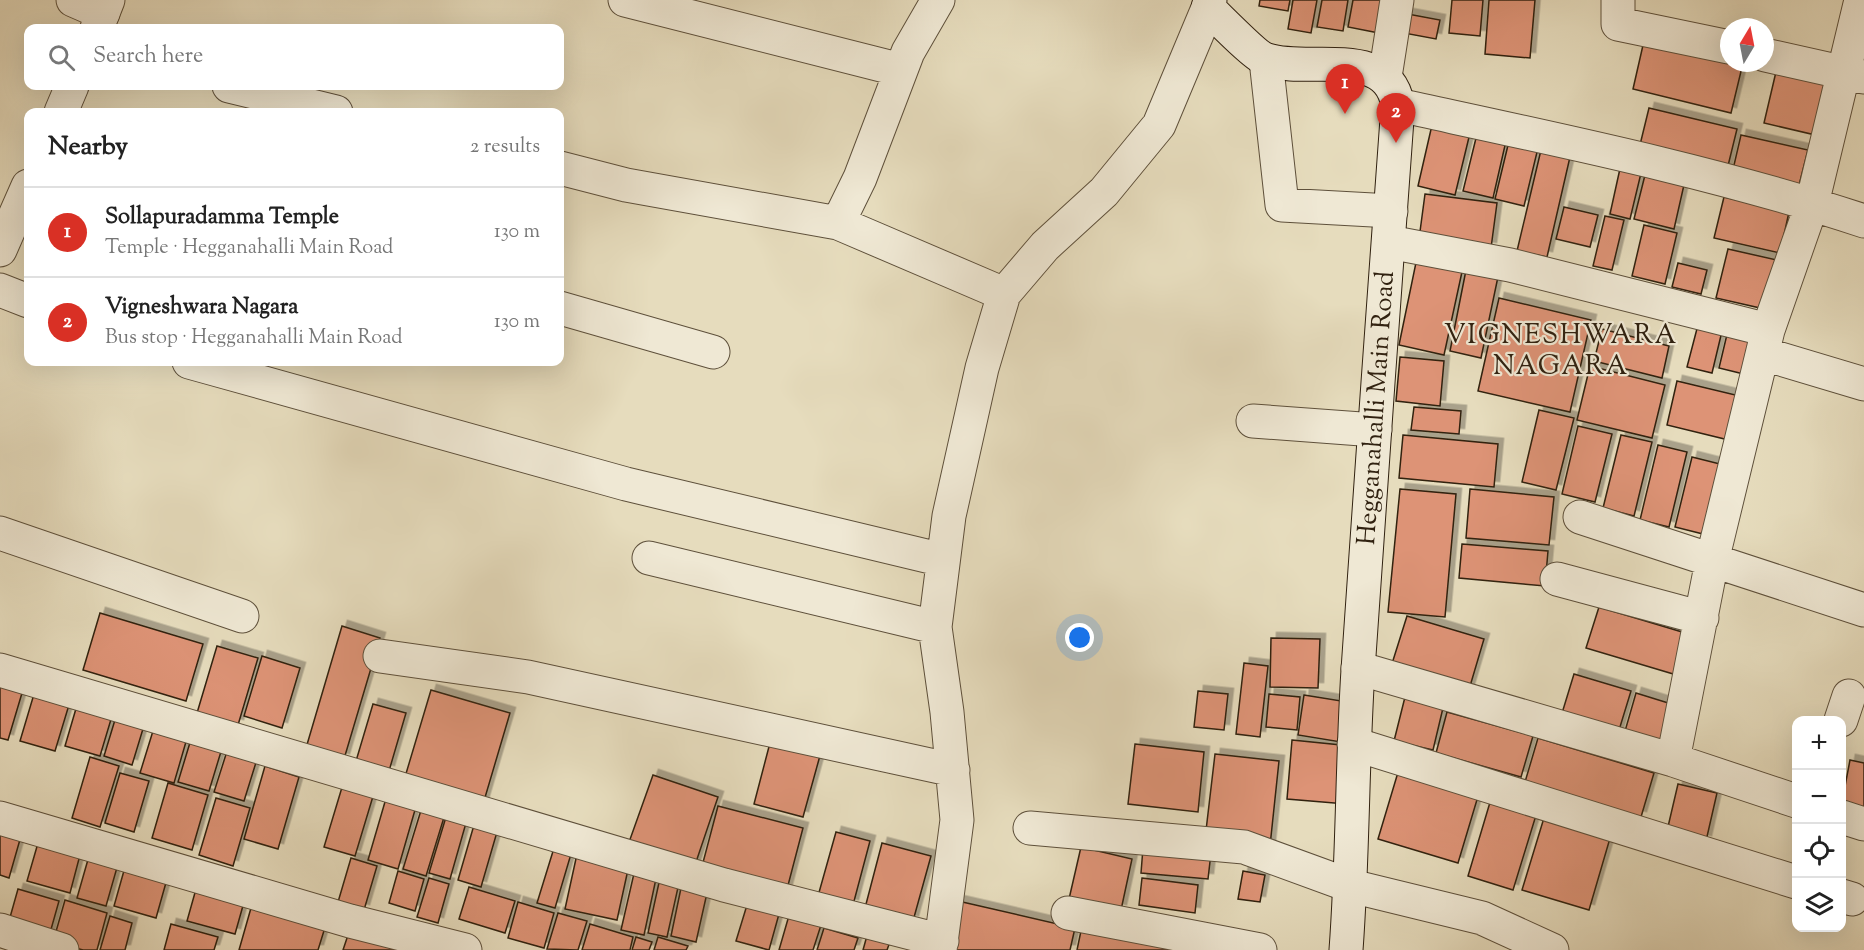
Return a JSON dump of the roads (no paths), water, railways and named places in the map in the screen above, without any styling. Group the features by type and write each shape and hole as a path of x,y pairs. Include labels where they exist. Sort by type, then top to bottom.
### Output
{"street":[{"path":"73,0 103,14"},
{"path":"625,0 901,70"},
{"path":"838,223 860,178 908,52 938,0"},
{"name":"Hegganahalli Main Road","path":"1346,950 1351,886 1358,668 1390,226 1392,91 1397,0"},
{"path":"1618,0 1618,24 1720,45"},
{"path":"1673,760 1712,561 1766,342 1853,74 1861,0"},
{"path":"0,670 712,881 941,945 957,820 935,627 949,516 982,368 1004,294 1045,246 1104,192 1160,125 1209,4 1266,60 1282,205 1390,226 1510,265 1766,342 1864,384"},
{"path":"1774,57 1853,74"},
{"path":"1266,60 1369,69 1392,91 1566,141 1812,204 1864,221"},
{"path":"63,108 70,90"},
{"path":"245,90 320,108"},
{"path":"564,169 626,185 838,223 1004,294"},
{"path":"0,250 24,195"},
{"path":"0,290 24,299"},
{"path":"564,309 713,352"},
{"path":"203,366 626,484 943,560"},
{"path":"1253,421 1376,430"},
{"path":"1580,518 1864,610"},
{"path":"0,533 242,616"},
{"path":"649,558 935,627"},
{"path":"1557,579 1702,618"},
{"path":"380,656 528,677 953,770"},
{"path":"1358,668 1673,760 1792,799"},
{"path":"1354,744 1792,880"},
{"path":"0,818 350,921 465,950"},
{"path":"1846,818 1864,824"},
{"path":"1030,828 1244,847 1351,886 1482,918 1552,950"},
{"path":"1068,913 1260,950"},
{"path":"0,930 62,950"}],"place":[{"name":"Sollapuradamma Temple","path":"1345,114"},
{"name":"Vigneshwara Nagara","path":"1396,143"}],"district":[{"name":"VIGNESHWARA NAGARA","path":"1561,352"}]}
